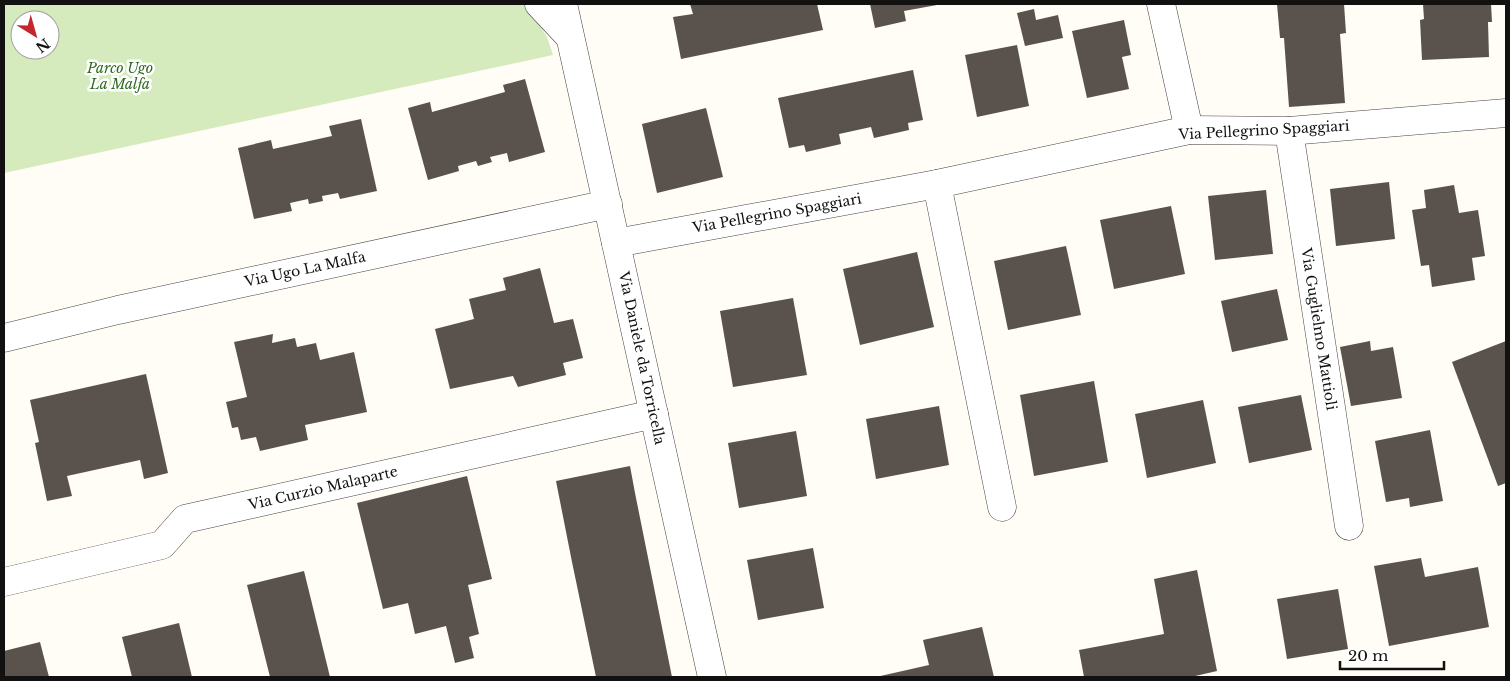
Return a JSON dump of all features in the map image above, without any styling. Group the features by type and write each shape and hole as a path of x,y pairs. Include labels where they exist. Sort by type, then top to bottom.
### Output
{"street":[{"path":"540,4 572,39"},
{"name":"Via Daniele da Torricella","path":"563,4 712,677"},
{"path":"1161,4 1189,130"},
{"name":"Via Pellegrino Spaggiari","path":"616,243 937,184 1189,130 1288,131 1506,113"},
{"name":"Via Guglielmo Mattioli","path":"1288,131 1349,526"},
{"path":"937,184 1002,507"},
{"name":"Via Ugo La Malfa","path":"4,338 203,292 608,204"},
{"name":"Via Curzio Malaparte","path":"4,582 162,545 185,519 654,414"}],"green space":[{"name":"Parco Ugo La Malfa","path":"4,4 527,4 547,37 553,55 4,173"}],"building":[{"path":"690,4 817,4 823,30 681,59 673,17 693,14"},
{"path":"870,4 937,5 904,11 906,21 875,28"},
{"path":"1277,4 1344,4 1346,33 1340,34 1345,103 1289,107 1284,38 1280,38"},
{"path":"1423,4 1491,4 1492,22 1488,22 1489,57 1422,60 1420,20 1424,19"},
{"path":"1034,9 1036,20 1058,15 1063,38 1025,46 1017,13"},
{"path":"1124,20 1131,55 1122,57 1129,89 1087,98 1072,31"},
{"path":"1017,45 1029,106 977,117 965,55"},
{"path":"913,70 923,120 908,123 909,130 874,138 871,127 839,134 841,144 806,152 804,145 789,148 778,98"},
{"path":"525,79 545,152 509,162 507,153 490,157 492,162 478,166 476,161 458,166 459,171 428,180 408,108 430,102 432,112 505,92 503,85"},
{"path":"706,108 723,177 657,193 642,124"},
{"path":"361,119 377,191 340,199 338,193 322,196 323,201 309,204 308,199 290,203 292,211 254,219 238,148 271,140 273,149 332,136 329,126"},
{"path":"1389,182 1395,239 1336,246 1330,189"},
{"path":"1454,185 1459,213 1478,210 1485,256 1472,258 1475,280 1432,287 1429,265 1421,266 1412,210 1426,208 1424,190"},
{"path":"1266,190 1273,254 1215,260 1208,196"},
{"path":"1171,206 1185,274 1114,289 1100,220"},
{"path":"1066,246 1081,315 1008,330 994,261"},
{"path":"917,252 934,327 860,345 843,269"},
{"path":"540,268 554,323 573,319 583,358 563,363 566,375 518,387 513,376 450,389 435,329 474,319 469,299 506,290 503,278"},
{"path":"1277,289 1288,340 1232,352 1221,301"},
{"path":"793,298 807,375 733,387 720,311"},
{"path":"273,334 272,343 295,338 297,347 316,343 320,360 354,352 367,412 305,425 308,440 260,451 256,437 241,440 238,427 232,428 226,402 247,397 234,342"},
{"path":"1370,341 1371,351 1393,347 1402,398 1351,406 1340,347"},
{"path":"1506,341 1506,483 1498,486 1452,362"},
{"path":"146,374 168,473 144,479 140,460 67,476 72,496 47,501 35,443 39,442 30,400"},
{"path":"1094,381 1108,462 1034,476 1020,395"},
{"path":"1301,395 1312,450 1249,463 1238,407"},
{"path":"1203,400 1216,463 1147,478 1135,414"},
{"path":"939,406 949,465 876,479 866,419"},
{"path":"1430,430 1443,501 1410,507 1409,498 1386,502 1375,441"},
{"path":"796,431 807,496 739,508 728,443"},
{"path":"630,466 672,677 596,677 572,562 556,481"},
{"path":"467,476 492,579 468,585 479,634 469,637 474,658 455,663 446,626 415,634 408,603 383,609 357,503"},
{"path":"813,548 824,608 758,620 747,560"},
{"path":"1421,558 1425,577 1478,567 1489,627 1389,646 1374,566"},
{"path":"1197,570 1217,671 1191,677 1084,677 1079,650 1164,634 1154,579"},
{"path":"304,571 330,677 270,677 247,585"},
{"path":"1338,589 1348,649 1287,659 1277,599"},
{"path":"179,623 192,677 132,677 122,637"},
{"path":"982,627 994,677 876,677 929,665 923,640"},
{"path":"40,642 49,677 4,677 4,651"}]}
